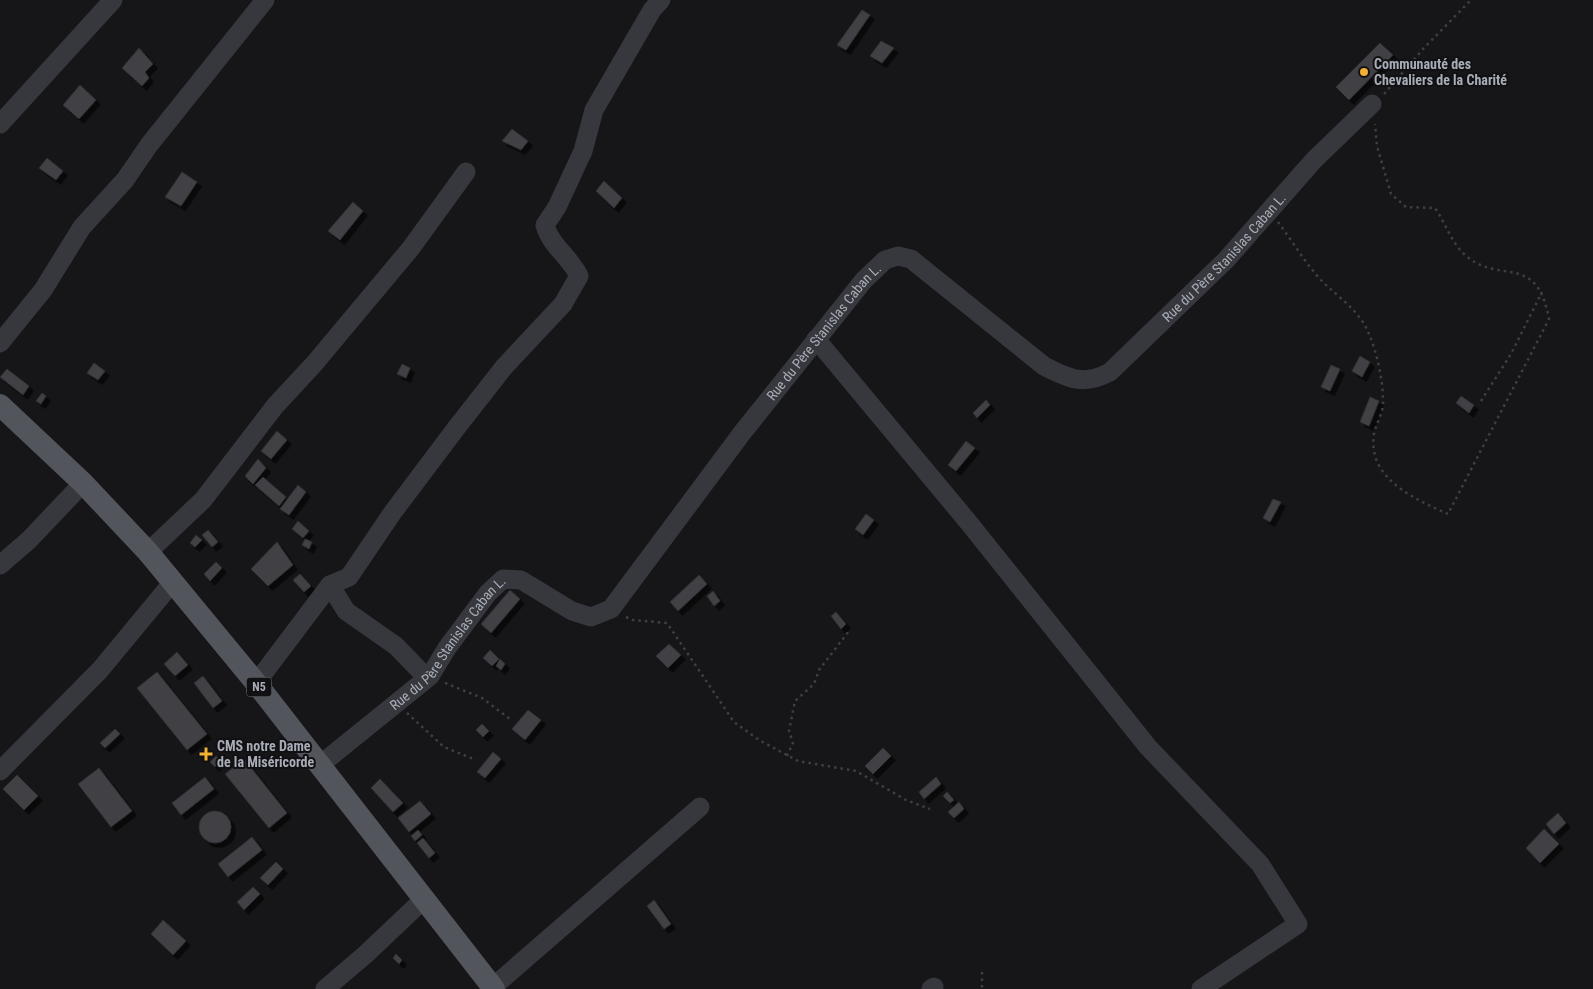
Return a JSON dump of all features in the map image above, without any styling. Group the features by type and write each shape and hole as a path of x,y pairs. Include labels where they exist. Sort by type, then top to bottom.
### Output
{"main road":[{"name":"N5","path":"0,405 83,484 148,552 256,683 493,988"}],"street":[{"path":"0,124 113,0"},
{"path":"0,343 43,290 82,227 125,180 149,145 265,0"},
{"path":"256,683 330,585 349,578 393,512 498,375 563,304 579,276 574,264 547,234 545,225 557,207 582,151 594,110 631,44 652,10 661,0"},
{"name":"Rue du Père Stanislas Caban L.","path":"320,765 428,677 488,593 503,579 521,580 572,611 591,617 611,609 742,433 864,280 880,264 893,257 911,259 950,288 1044,366 1066,376 1090,381 1110,372 1226,260 1314,160 1372,104"},
{"path":"148,552 203,500 275,406 314,364 411,248 466,172"},
{"path":"816,339 976,531 1148,747 1260,864 1298,924 1201,989"},
{"path":"0,565 29,540 83,484"},
{"path":"0,770 100,670 172,583"},
{"path":"330,585 346,611 396,646 428,677"},
{"path":"493,988 700,807"},
{"path":"325,989 366,954 424,899"}],"path":[{"path":"1270,210 1314,273 1358,314 1369,333 1378,362 1384,402 1374,435 1375,454 1386,477 1408,496 1448,514 1549,319 1545,297 1532,279 1508,271 1484,267 1465,254 1435,208 1406,207 1391,194 1377,146 1372,104 1390,89 1423,49 1470,0"},
{"path":"1481,401 1510,354 1542,292"},
{"path":"611,609 633,620 667,623 734,722 759,740 798,761 856,771 906,800 930,809"},
{"path":"788,756 793,743 789,731 794,702 814,684 819,670 849,632"},
{"path":"428,677 471,692 493,704 510,719"},
{"path":"397,704 444,747 476,760"},
{"path":"982,972 982,989"}],"building":[{"path":"862,10 870,15 846,50 837,45"},
{"path":"881,41 894,48 882,63 870,56"},
{"path":"1380,43 1393,55 1349,100 1336,87"},
{"path":"139,48 153,64 145,72 149,78 142,86 122,68"},
{"path":"80,85 96,100 79,119 63,105"},
{"path":"512,129 528,141 521,150 502,141"},
{"path":"47,158 63,171 56,180 39,168"},
{"path":"182,172 197,182 181,206 165,197"},
{"path":"604,181 622,198 614,208 596,191"},
{"path":"353,202 363,211 340,240 328,231"},
{"path":"1360,356 1370,362 1362,377 1352,371"},
{"path":"94,363 105,371 98,380 87,373"},
{"path":"402,364 410,368 406,378 397,374"},
{"path":"1331,365 1340,369 1330,391 1321,387"},
{"path":"7,369 29,386 23,395 0,377"},
{"path":"42,393 46,396 41,404 36,401"},
{"path":"1461,396 1474,405 1469,413 1456,403"},
{"path":"1370,397 1379,401 1369,426 1360,422"},
{"path":"986,400 990,405 977,418 973,413"},
{"path":"277,431 287,440 271,459 261,451"},
{"path":"966,441 975,448 956,471 948,465"},
{"path":"258,459 266,468 253,484 245,476"},
{"path":"263,477 286,497 279,506 255,485"},
{"path":"298,485 306,492 289,515 280,509"},
{"path":"1273,499 1281,502 1270,522 1263,518"},
{"path":"866,514 874,520 863,535 855,529"},
{"path":"298,521 309,531 303,538 292,529"},
{"path":"208,530 218,542 212,547 202,535"},
{"path":"196,535 202,540 195,547 190,543"},
{"path":"305,539 312,542 309,549 302,545"},
{"path":"277,542 293,565 268,586 251,569"},
{"path":"216,562 222,568 210,581 204,574"},
{"path":"300,574 311,586 304,592 293,580"},
{"path":"699,575 707,584 678,611 670,602"},
{"path":"510,590 520,599 491,633 481,624"},
{"path":"713,591 720,601 714,606 707,596"},
{"path":"836,612 846,624 841,629 831,616"},
{"path":"669,644 681,655 668,668 656,656"},
{"path":"490,650 499,659 492,666 483,658"},
{"path":"177,652 188,665 175,676 164,664"},
{"path":"500,659 505,664 501,670 496,666"},
{"path":"157,672 207,734 187,750 137,688"},
{"path":"203,676 222,701 213,708 194,683"},
{"path":"528,710 541,720 525,740 512,729"},
{"path":"482,724 489,731 483,737 476,730"},
{"path":"115,729 120,734 105,748 100,743"},
{"path":"883,748 891,756 873,774 865,766"},
{"path":"493,752 501,759 485,778 477,772"},
{"path":"216,756 221,761 215,767 210,762"},
{"path":"244,759 287,813 269,828 225,774"},
{"path":"99,768 132,811 111,827 78,784"},
{"path":"17,775 38,796 24,810 3,789"},
{"path":"205,777 214,789 181,815 172,803"},
{"path":"936,777 941,784 924,799 919,792"},
{"path":"380,779 403,803 393,812 371,788"},
{"path":"947,792 954,800 950,803 943,796"},
{"path":"420,801 431,814 409,832 398,818"},
{"path":"959,802 964,809 954,818 948,812"},
{"path":"215,811 221,812 226,816 230,821 230,833 226,838 221,842 215,843 209,842 204,838 200,833 199,827 200,821 204,816 209,812"},
{"path":"1558,813 1566,823 1554,834 1546,824"},
{"path":"1544,829 1559,844 1540,863 1526,848"},
{"path":"418,830 422,835 415,841 411,836"},
{"path":"252,837 262,850 228,877 218,864"},
{"path":"423,838 435,853 429,858 417,843"},
{"path":"276,862 283,869 268,885 260,878"},
{"path":"253,887 260,894 244,910 237,902"},
{"path":"654,900 671,924 664,929 647,906"},
{"path":"163,920 186,941 173,955 151,934"},
{"path":"396,954 402,960 399,964 393,958"}],"place":[{"name":"Communauté des Chevaliers de la Charité","path":"1364,72"},
{"name":"CMS notre Dame de la Miséricorde","path":"206,754"}]}
